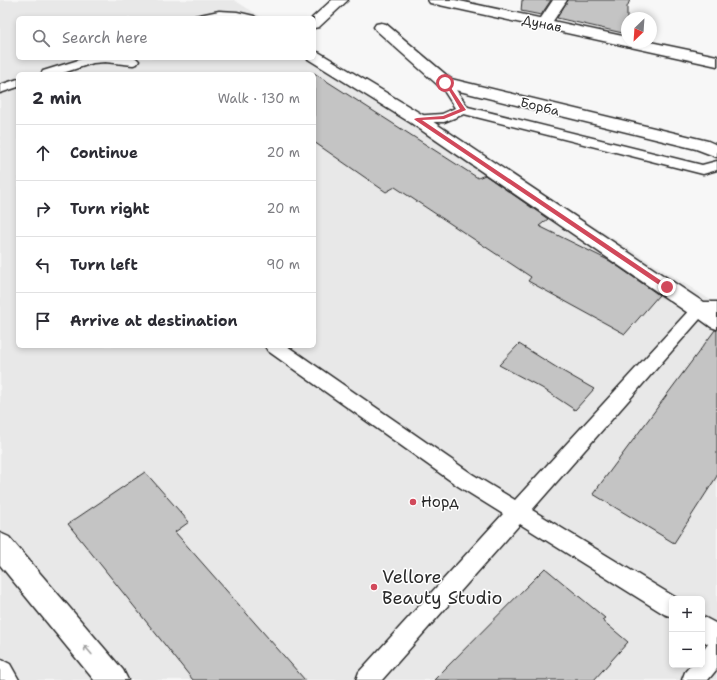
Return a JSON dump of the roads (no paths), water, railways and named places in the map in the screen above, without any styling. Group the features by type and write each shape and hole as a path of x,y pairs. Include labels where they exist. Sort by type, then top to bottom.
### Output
{"street":[{"name":"Дунав","path":"434,0 621,41"},
{"path":"544,24 560,0"},
{"path":"316,22 339,2"},
{"name":"Борба","path":"381,27 445,83 702,145 717,152"},
{"name":"Дунав","path":"655,48 717,61"},
{"path":"316,57 417,119 708,310"},
{"path":"0,545 113,680"},
{"path":"0,674 4,680"}],"lane":[{"path":"207,16 215,14 243,16"},
{"path":"53,72 91,60"},
{"path":"134,60 136,72"},
{"path":"445,83 463,110"},
{"path":"0,89 16,84"},
{"path":"417,119 444,118 463,110 704,170 717,165"},
{"path":"366,680 518,512 708,310 717,323"},
{"path":"277,348 465,480 669,605"},
{"path":"705,629 717,637"},
{"path":"693,680 717,651"}],"place":[{"name":"Норд","path":"413,502"},
{"name":"Vellore Beauty Studio","path":"374,587"}]}
